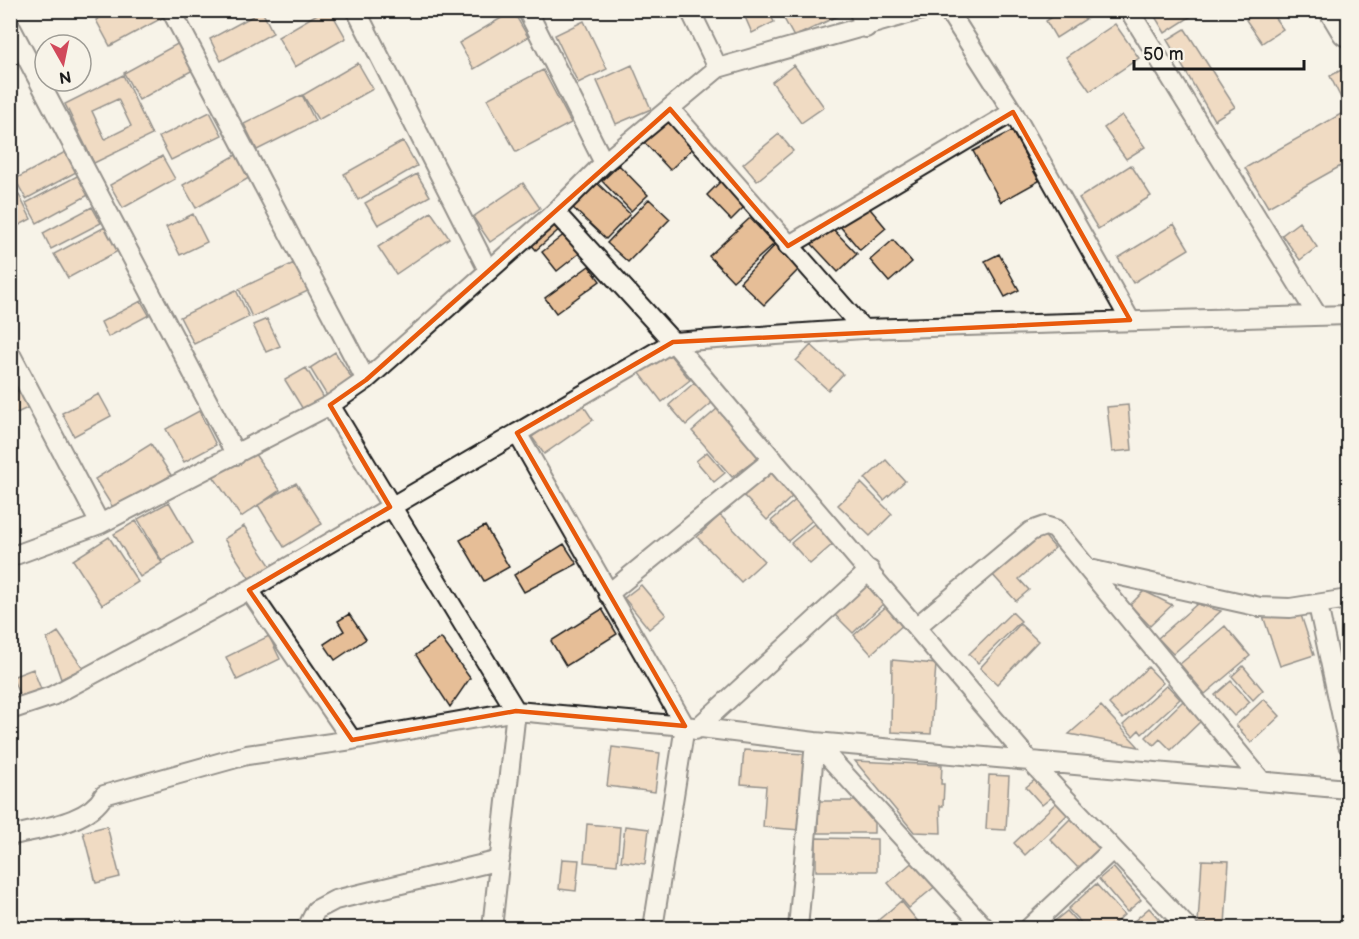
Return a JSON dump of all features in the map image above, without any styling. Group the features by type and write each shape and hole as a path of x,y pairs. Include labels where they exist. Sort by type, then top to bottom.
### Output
{"highway":[{"path":"1336,10 1348,30"}],"street":[{"path":"171,10 366,380"},
{"path":"356,10 488,270"},
{"path":"527,10 603,163"},
{"path":"690,10 718,68"},
{"path":"858,10 866,28"},
{"path":"10,556 100,524 330,405 366,380 555,212 603,163 718,68 866,28 922,10"},
{"path":"948,10 1012,112 1130,320"},
{"path":"1129,10 1317,315"},
{"path":"10,26 237,455"},
{"path":"670,109 863,329"},
{"path":"788,246 1012,112"},
{"path":"555,212 673,342 870,570 1029,760 1188,928"},
{"path":"10,710 52,696 249,590 673,342 863,329 1348,315"},
{"path":"10,353 100,524"},
{"path":"330,405 516,711 492,928"},
{"path":"517,433 608,594 690,728"},
{"path":"608,594 773,459"},
{"path":"916,627 1031,531 1045,526 1055,529 1261,780"},
{"path":"1089,569 1260,607 1318,605 1348,600"},
{"path":"653,928 690,728 870,570"},
{"path":"249,590 352,740"},
{"path":"1318,605 1348,745"},
{"path":"10,836 83,815 98,807 104,795 172,778 247,755 352,740 516,711 815,742 1348,789"},
{"path":"798,928 815,742"},
{"path":"815,742 985,928"},
{"path":"1029,928 1112,850"},
{"path":"307,928 316,910 335,900 500,860"}],"highlighted area":[{"path":"670,109 788,246 1013,112 1130,320 673,342 517,433 685,726 516,711 352,740 249,590 390,507 330,405 366,380"}],"building":[{"path":"113,10 161,10 164,17 110,46 96,20"},
{"path":"324,10 330,10 346,38 295,67 278,37"},
{"path":"742,10 768,10 774,22 752,33"},
{"path":"791,10 835,10 838,16 794,37 782,15"},
{"path":"1063,10 1100,10 1056,38 1046,21"},
{"path":"1151,10 1201,10 1165,33"},
{"path":"1260,10 1269,10 1283,29 1262,43 1246,20"},
{"path":"262,11 273,33 221,61 210,39"},
{"path":"513,11 528,37 474,69 459,43"},
{"path":"584,21 607,69 578,83 555,35"},
{"path":"1115,24 1139,58 1090,91 1066,57"},
{"path":"1185,29 1235,107 1214,120 1167,40"},
{"path":"179,43 193,70 139,100 124,73"},
{"path":"358,63 373,89 318,120 303,95"},
{"path":"632,65 651,109 616,124 597,81"},
{"path":"794,65 824,107 801,123 772,82"},
{"path":"1343,69 1348,80 1348,94 1341,98 1330,76"},
{"path":"543,70 571,123 516,152 487,99"},
{"path":"123,75 152,135 94,163 65,104 87,93 93,93 93,90","holes":["118,99 131,126 105,139 92,111"]},
{"path":"302,95 315,121 257,150 244,124"},
{"path":"1348,110 1348,162 1268,207 1245,168"},
{"path":"210,112 222,135 171,160 159,137"},
{"path":"1122,115 1145,147 1126,159 1104,128"},
{"path":"668,118 695,146 670,170 643,141"},
{"path":"1012,131 1039,181 1001,202 973,151"},
{"path":"779,134 793,151 757,181 743,164"},
{"path":"403,141 417,166 358,200 344,174"},
{"path":"67,151 78,171 26,199 15,179"},
{"path":"236,155 249,178 196,208 183,185"},
{"path":"162,156 175,179 123,208 110,185"},
{"path":"619,165 648,195 631,211 602,181"},
{"path":"1131,165 1151,196 1098,229 1079,198"},
{"path":"81,174 92,193 37,223 26,203"},
{"path":"417,174 430,196 378,225 365,203"},
{"path":"10,175 17,188 10,191"},
{"path":"721,181 745,206 731,220 707,195"},
{"path":"596,182 630,214 606,239 572,207"},
{"path":"523,183 540,208 490,242 473,217"},
{"path":"19,195 31,219 10,230 10,199"},
{"path":"649,199 670,219 628,262 607,243"},
{"path":"866,204 886,228 860,250 839,225"},
{"path":"92,207 101,223 51,249 43,233"},
{"path":"431,212 449,238 396,274 378,247"},
{"path":"193,214 207,242 180,255 166,227"},
{"path":"750,218 774,244 733,281 709,256"},
{"path":"555,219 562,227 536,250 529,242"},
{"path":"1299,222 1317,247 1300,260 1282,235"},
{"path":"1174,224 1189,249 1133,283 1118,258"},
{"path":"105,227 118,251 68,278 54,254"},
{"path":"831,227 857,254 838,272 809,241"},
{"path":"566,233 581,252 557,271 542,252"},
{"path":"893,240 912,262 889,282 870,260"},
{"path":"776,244 801,267 764,305 740,282"},
{"path":"999,254 1019,290 1005,297 985,261"},
{"path":"294,263 308,291 252,317 239,289"},
{"path":"589,266 600,281 556,313 545,298"},
{"path":"236,290 249,317 194,344 180,317"},
{"path":"141,301 149,315 108,337 101,322"},
{"path":"267,319 280,346 266,352 253,325"},
{"path":"811,345 843,374 828,390 796,361"},
{"path":"667,351 690,380 662,402 639,372"},
{"path":"335,352 355,383 329,399 310,368"},
{"path":"306,368 324,398 304,411 285,380"},
{"path":"695,382 713,402 686,425 669,405"},
{"path":"21,389 30,407 10,416 10,394"},
{"path":"99,394 111,416 74,436 62,413"},
{"path":"581,402 593,420 544,454 532,437"},
{"path":"1128,405 1132,450 1112,452 1107,407"},
{"path":"718,408 761,456 732,477 692,431"},
{"path":"199,411 216,445 184,462 166,429"},
{"path":"151,444 171,475 115,511 95,479"},
{"path":"252,450 280,490 241,517 213,476"},
{"path":"707,452 725,473 714,482 696,461"},
{"path":"886,460 905,481 884,500 865,479"},
{"path":"769,469 794,495 767,520 742,494"},
{"path":"296,483 322,524 284,547 258,505"},
{"path":"861,483 892,514 870,536 838,505"},
{"path":"798,498 815,518 788,541 771,521"},
{"path":"169,502 193,543 162,561 138,519"},
{"path":"720,515 764,561 741,582 697,537"},
{"path":"136,521 162,563 140,577 114,534"},
{"path":"815,523 833,544 810,564 791,543"},
{"path":"244,526 274,571 253,584 224,539"},
{"path":"485,526 509,567 484,581 460,540"},
{"path":"1041,532 1055,548 1019,579 1029,590 1016,601 992,574"},
{"path":"109,537 138,582 102,605 73,560"},
{"path":"564,544 577,564 524,592 514,575"},
{"path":"869,583 886,601 853,633 835,615"},
{"path":"641,585 666,615 649,629 624,598"},
{"path":"1144,591 1172,605 1150,626 1130,605"},
{"path":"889,604 906,622 871,654 854,635"},
{"path":"1197,604 1221,611 1173,654 1158,638"},
{"path":"602,609 617,634 566,666 551,641"},
{"path":"1012,612 1021,621 978,663 969,654"},
{"path":"349,614 366,639 335,660 324,644 344,631 338,621"},
{"path":"1301,615 1314,655 1280,666 1263,616"},
{"path":"1020,624 1038,641 997,684 980,668"},
{"path":"1225,626 1250,656 1205,694 1180,664"},
{"path":"58,632 83,668 61,679 47,639"},
{"path":"269,636 280,659 237,680 226,657"},
{"path":"441,638 470,678 450,707 416,655"},
{"path":"892,660 936,664 931,734 891,732"},
{"path":"1243,666 1263,690 1253,700 1232,676"},
{"path":"1148,667 1163,683 1123,719 1109,704"},
{"path":"33,669 41,689 20,697 12,677"},
{"path":"1231,681 1250,702 1234,716 1215,695"},
{"path":"1167,685 1180,699 1142,734 1139,730 1133,736 1123,725"},
{"path":"1264,699 1280,716 1251,743 1236,725"},
{"path":"1183,701 1202,720 1171,750 1160,739 1154,745 1146,737"},
{"path":"1101,706 1139,747 1069,734"},
{"path":"612,747 660,753 655,792 607,786"},
{"path":"744,750 805,754 800,830 763,827 766,786 741,784"},
{"path":"855,761 942,765 941,784 944,784 943,806 940,806 941,833 914,832"},
{"path":"989,775 1009,776 1006,830 986,829"},
{"path":"1036,779 1052,797 1042,805 1026,787"},
{"path":"818,801 855,801 874,823 874,833 818,833"},
{"path":"1057,802 1068,814 1025,855 1014,843"},
{"path":"1071,818 1101,849 1080,870 1050,839"},
{"path":"587,824 620,827 617,865 584,862"},
{"path":"107,826 120,877 96,883 83,832"},
{"path":"625,826 649,829 645,864 621,861"},
{"path":"816,838 877,839 877,871 816,871"},
{"path":"562,859 579,860 576,891 559,889"},
{"path":"916,859 938,884 909,908 888,883"},
{"path":"1202,860 1229,861 1225,925 1198,923"},
{"path":"1113,867 1141,900 1127,912 1099,879"},
{"path":"1096,884 1124,915 1109,928 1086,928 1068,909"},
{"path":"901,901 920,924 915,928 869,928"},
{"path":"1149,908 1167,928 1126,928"},
{"path":"1067,911 1082,928 1046,928"}]}
